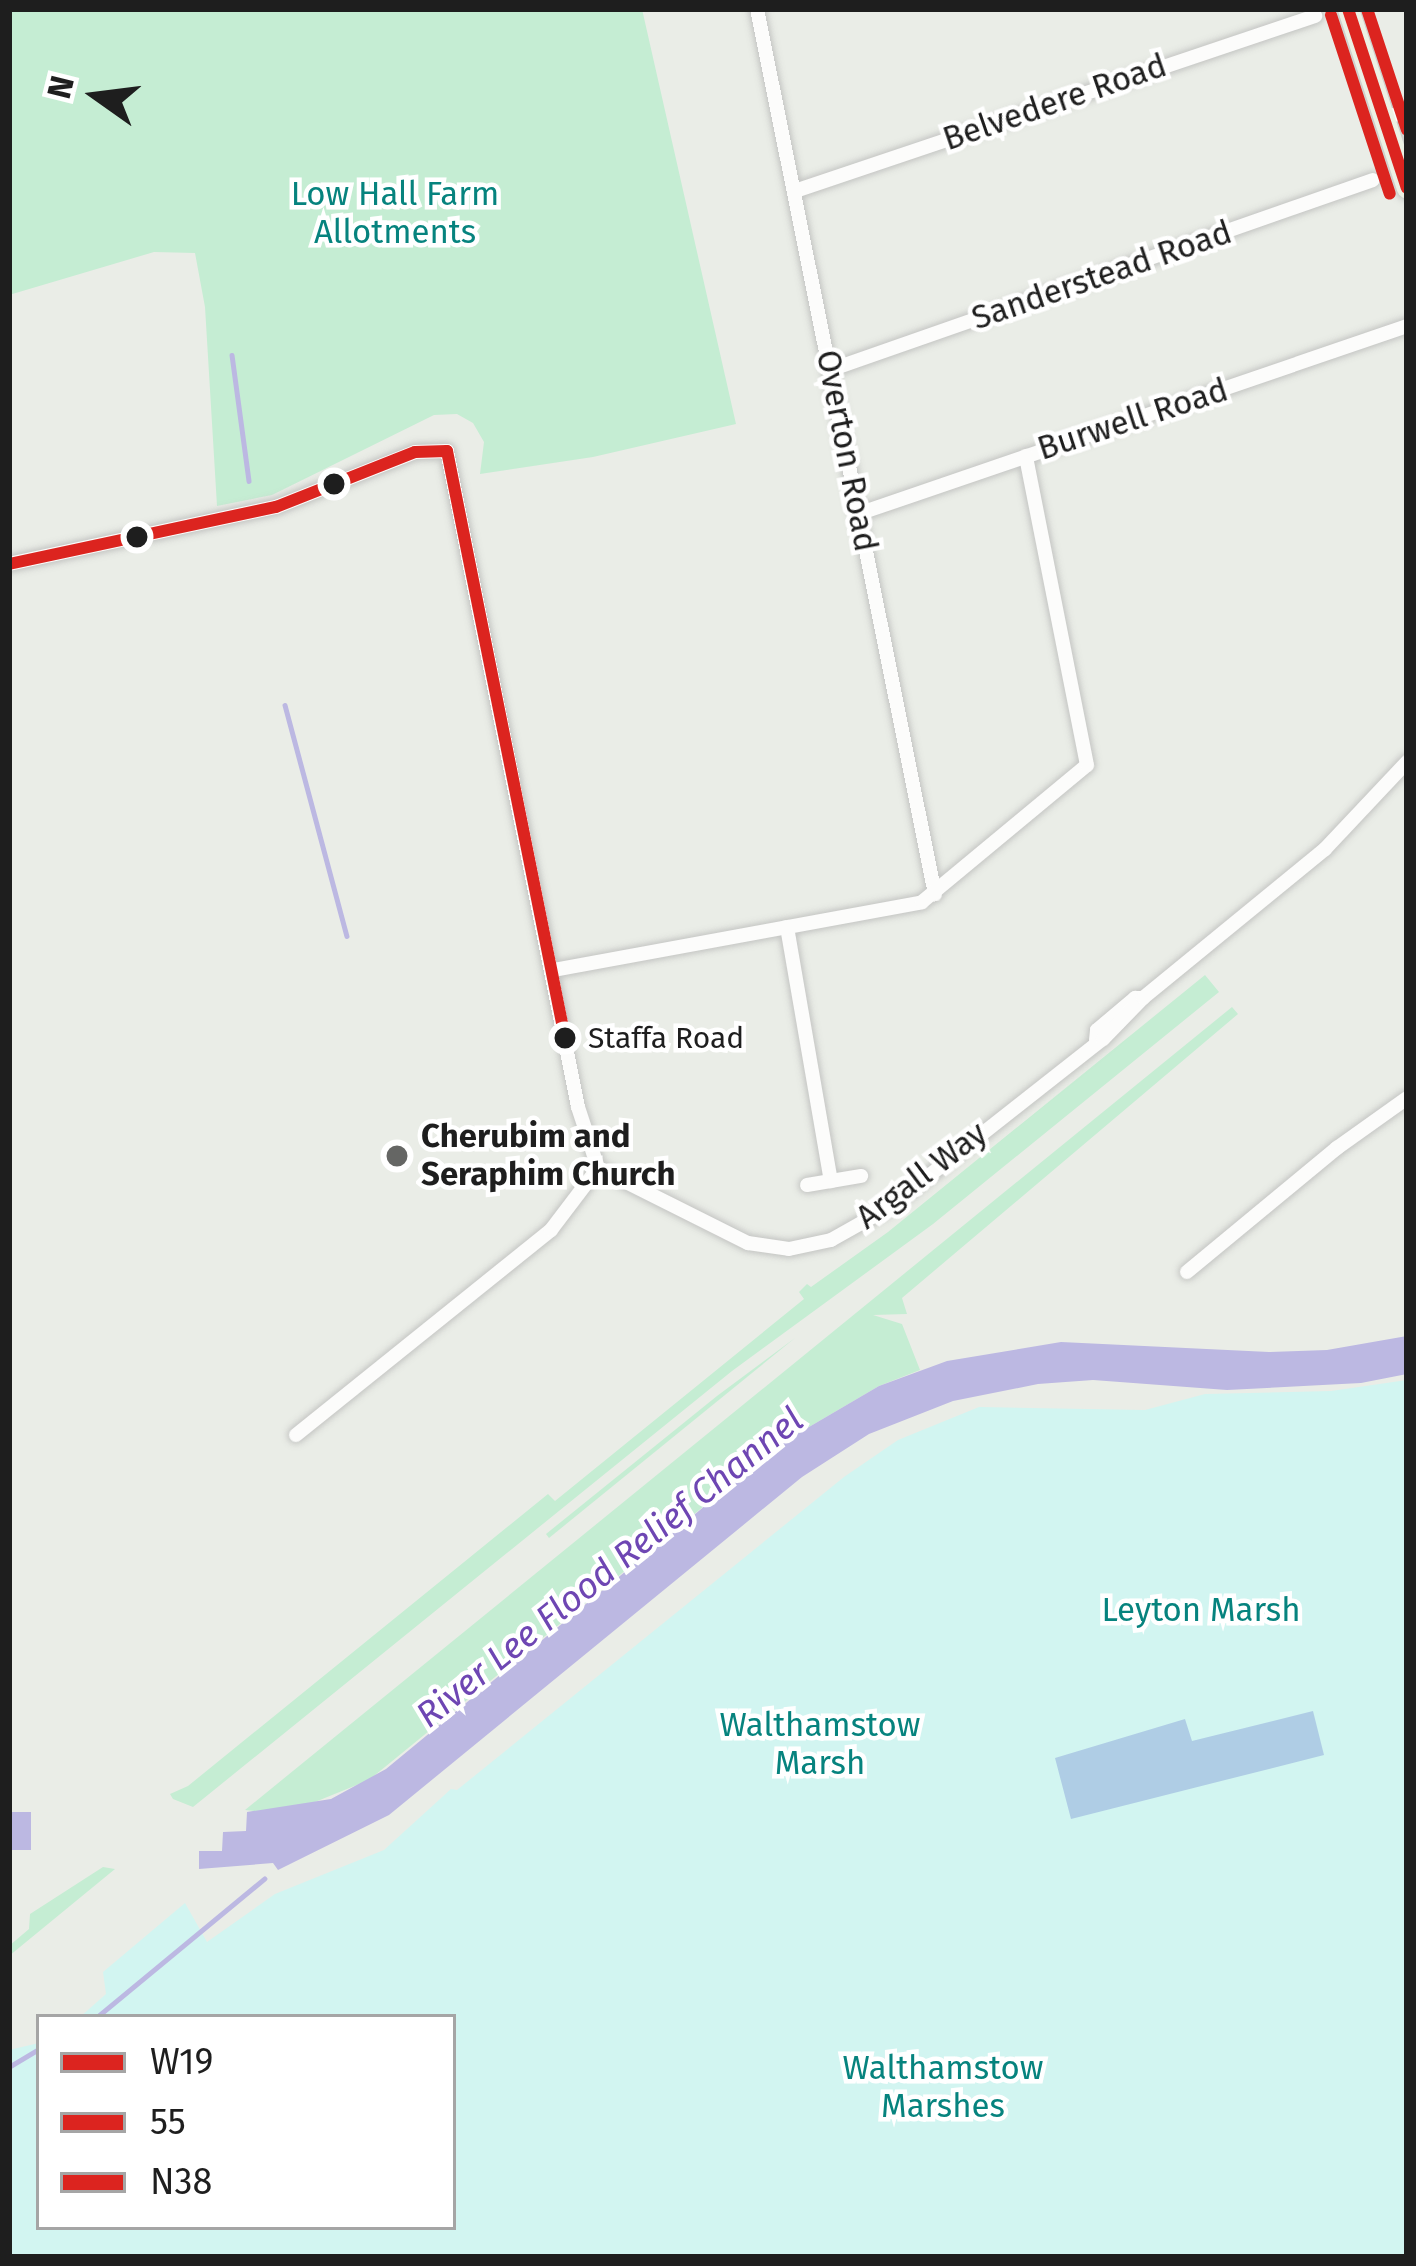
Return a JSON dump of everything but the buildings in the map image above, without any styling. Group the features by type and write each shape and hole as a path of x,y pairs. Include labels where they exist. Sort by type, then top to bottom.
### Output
{"main road":[{"path":"1348,9 1407,188"}],"street":[{"name":"Overton Road","path":"757,9 935,894"},
{"name":"Belvedere Road","path":"795,191 1315,16"},
{"path":"1384,118 1407,111"},
{"name":"Sanderstead Road","path":"830,370 1373,181"},
{"name":"Burwell Road","path":"858,514 1407,326"},
{"path":"9,564 276,507 415,452 447,451 578,1107 598,1168 551,1230 296,1435"},
{"path":"553,970 922,902 1087,765 1026,456"},
{"name":"Argall Way","path":"598,1168 748,1243 780,1249 814,1246 888,1208 1096,1040 1097,1030 1135,998 1143,998 1325,849 1407,762"},
{"path":"787,926 830,1181"},
{"path":"1187,1272 1337,1148 1407,1098"},
{"path":"807,1185 861,1177"}],"green space":[{"name":"Low Hall Farm Allotments","path":"9,9 642,9 736,424 593,457 480,474 484,442 473,423 457,414 434,415 272,495 217,506 205,307 195,253 154,252 9,295"},
{"path":"1205,975 1219,992 933,1224 732,1371 193,1807 173,1799 170,1794 188,1786 548,1494 555,1501 804,1299 799,1292 807,1284 811,1287 888,1232"},
{"path":"1232,1007 1238,1014 902,1298 907,1314 873,1315 902,1324 920,1370 879,1386 780,1444 369,1780 310,1804 271,1813 245,1810"},
{"path":"795,1338 549,1538 546,1534"},
{"path":"1407,1380 1407,2257 9,2257 9,2050 36,2044 36,2230 456,2230 456,2014 83,2014 106,1994 103,1972 185,1903 207,1942 275,1894 384,1850 451,1789 457,1790 844,1477 898,1440 979,1407 1145,1410 1205,1394 1331,1391"},
{"path":"103,1867 115,1869 9,1956 9,1946 29,1929 30,1914"}],"shaded area":[{"path":"1407,1336 1407,1374 1361,1383 1227,1390 1093,1380 1038,1384 953,1401 869,1434 802,1477 389,1815 278,1870 273,1863 199,1869 199,1851 222,1851 223,1832 246,1831 247,1812 331,1799 386,1769 780,1444 879,1386 947,1361 1061,1342 1269,1352 1327,1350"},
{"path":"1313,1711 1324,1755 1071,1819 1055,1758 1185,1719 1192,1741"},
{"path":"9,1812 31,1812 31,1850 9,1850"}],"waterway":[{"path":"232,355 249,481"},
{"path":"285,705 347,936"},
{"path":"101,2014 264,1879"},
{"path":"9,2067 36,2051"}],"transit line":[{"name":"55","path":"1348,9 1407,188"},
{"path":"1367,9 1407,130"},
{"name":"N38","path":"1331,15 1390,194"},
{"name":"W19","path":"9,564 276,507 415,452 447,451 565,1038"}],"place":[{"name":"Staffa Road","path":"565,1038"},
{"name":"Cherubim and Seraphim Church","path":"397,1156"}],"water label":[{"name":"River Lee Flood Relief Channel","path":"610,1568"}],"park label":[{"name":"Leyton Marsh","path":"1201,1611"},
{"name":"Walthamstow Marsh","path":"820,1745"},
{"name":"Walthamstow Marshes","path":"943,2088"}]}
